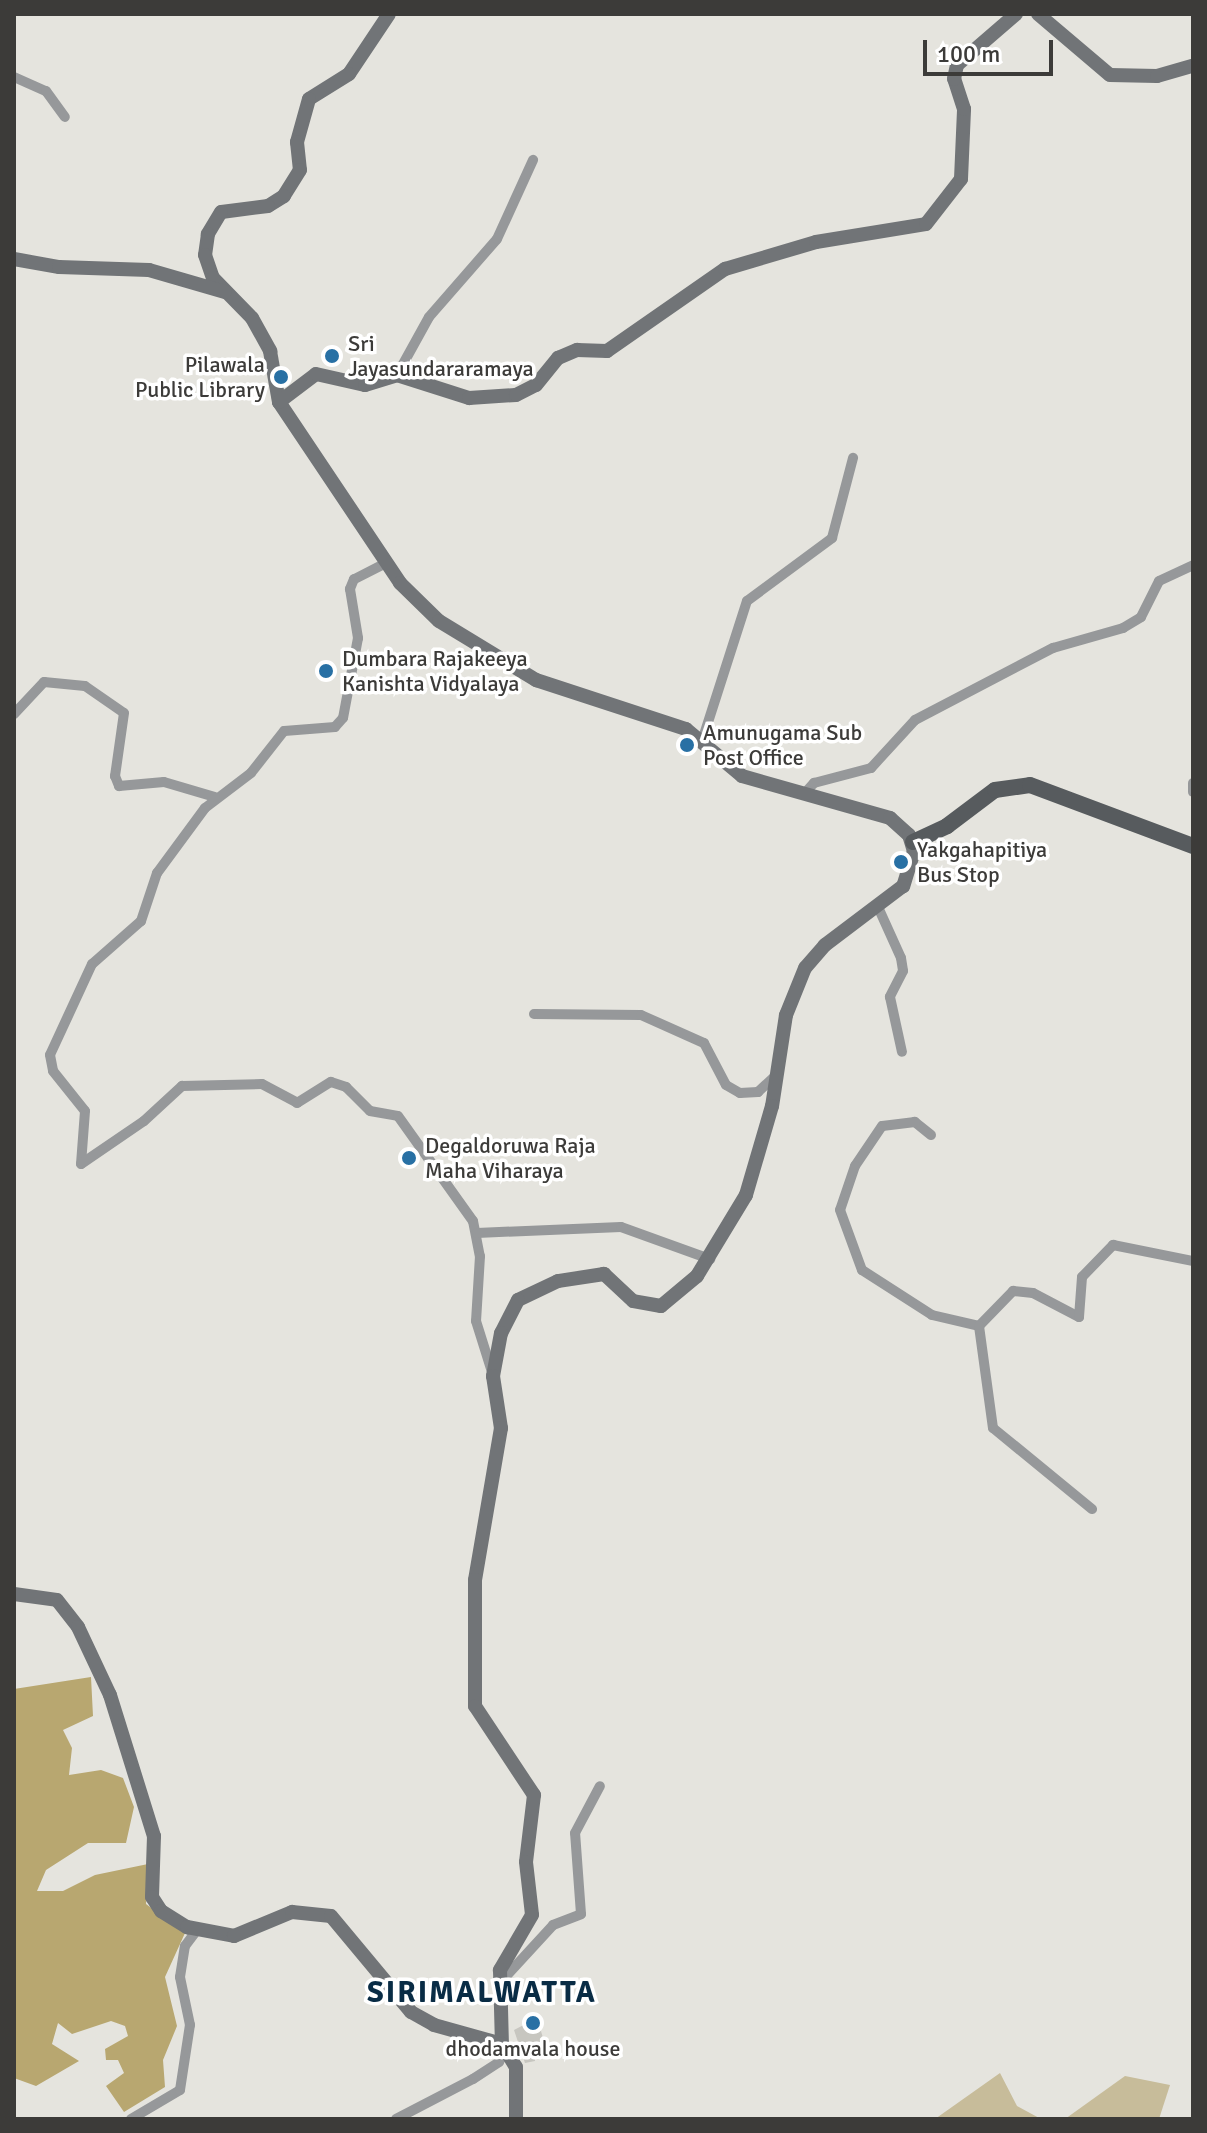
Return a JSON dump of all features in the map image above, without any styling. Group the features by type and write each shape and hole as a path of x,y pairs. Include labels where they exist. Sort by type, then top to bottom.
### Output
{"main road":[{"path":"913,842 947,826 995,790 1030,785 1193,846"}],"street":[{"path":"389,14 349,74 309,99 297,142 300,170 284,196 268,206 221,212 208,234 205,255 225,292 252,318 270,351 279,402 386,563 439,621 536,680 648,713 702,741 742,776 890,818 913,842 907,878 878,907 825,945 805,968 786,1015 780,1068 746,1195 710,1259 661,1306 633,1301 604,1274 532,1291 509,1313 493,1376"},
{"path":"279,402 316,374 365,385 397,375 469,398 516,395 536,385 558,358 577,350 607,351 725,269 816,242 926,224 961,179 964,109 954,79 957,65 1016,14"},
{"path":"1038,14 1110,75 1157,76 1193,66"},
{"path":"14,77 46,91 65,117"},
{"path":"397,375 429,317 497,239 533,160"},
{"path":"14,259 59,267 149,270 225,292"},
{"path":"702,741 747,601 832,538 853,458"},
{"path":"386,563 354,579 350,589 358,638 343,718 335,727 284,731 251,773 215,797 157,873 141,921 92,964 83,995 58,1033 50,1055 53,1071 85,1111 77,1160 81,1164 144,1121 182,1086 262,1084 297,1103 331,1082 346,1087 370,1111 398,1116 456,1190 477,1233 476,1321 493,1376 501,1428 475,1580 475,1706 534,1795 526,1862 532,1915 506,1956 499,1984 504,2046 499,2062 396,2119"},
{"path":"804,794 814,783 871,768 915,720 1053,648 1123,628 1141,617 1159,581 1193,565"},
{"path":"14,714 44,682 85,686 124,713 119,786 164,782 215,797"},
{"path":"1193,783 1193,792"},
{"path":"878,907 901,958 903,971 890,997 902,1052"},
{"path":"534,1014 641,1015 704,1043 726,1085 740,1093 758,1092 780,1068"},
{"path":"931,1135 915,1122 882,1126 855,1166 840,1210 862,1270 932,1315 979,1326"},
{"path":"477,1233 621,1227 710,1259"},
{"path":"979,1326 1013,1291 1033,1293 1079,1317 1082,1277 1113,1245 1193,1261"},
{"path":"979,1326 993,1428 1092,1509"},
{"path":"14,1594 57,1600 78,1627 110,1695 154,1836 152,1897 161,1911 197,1930 234,1936 285,1914 325,1913 353,1937 411,2012 434,2025 504,2046 516,2067 516,2119"},
{"path":"499,1984 553,1925 581,1914 575,1833 600,1786"},
{"path":"131,2119 180,2090 187,2068 190,2025 180,1977 185,1946 197,1930"}],"shaded area":[{"path":"91,1677 93,1716 63,1730 72,1748 69,1775 101,1770 123,1778 134,1807 126,1843 88,1843 46,1870 37,1891 63,1891 95,1875 148,1864 146,1904 185,1933 165,1977 177,2026 163,2060 165,2087 124,2112 106,2086 124,2073 118,2060 106,2060 105,2049 128,2036 125,2026 111,2021 72,2034 58,2023 52,2044 79,2061 36,2086 14,2078 14,1689"},
{"path":"1000,2073 1017,2106 1041,2119 935,2119"},
{"path":"1125,2076 1170,2085 1159,2119 1065,2119"}],"building":[{"path":"537,2018 544,2041 535,2043 535,2061 525,2063 514,2030"}],"place":[{"name":"Sri Jayasundararamaya","path":"332,356"},
{"name":"Pilawala Public Library","path":"281,377"},
{"name":"Dumbara Rajakeeya Kanishta Vidyalaya","path":"326,671"},
{"name":"Amunugama Sub Post Office","path":"687,745"},
{"name":"Yakgahapitiya Bus Stop","path":"901,862"},
{"name":"Degaldoruwa Raja Maha Viharaya","path":"409,1158"},
{"name":"dhodamvala house","path":"533,2023"}],"district":[{"name":"SIRIMALWATTA","path":"482,1993"}]}
